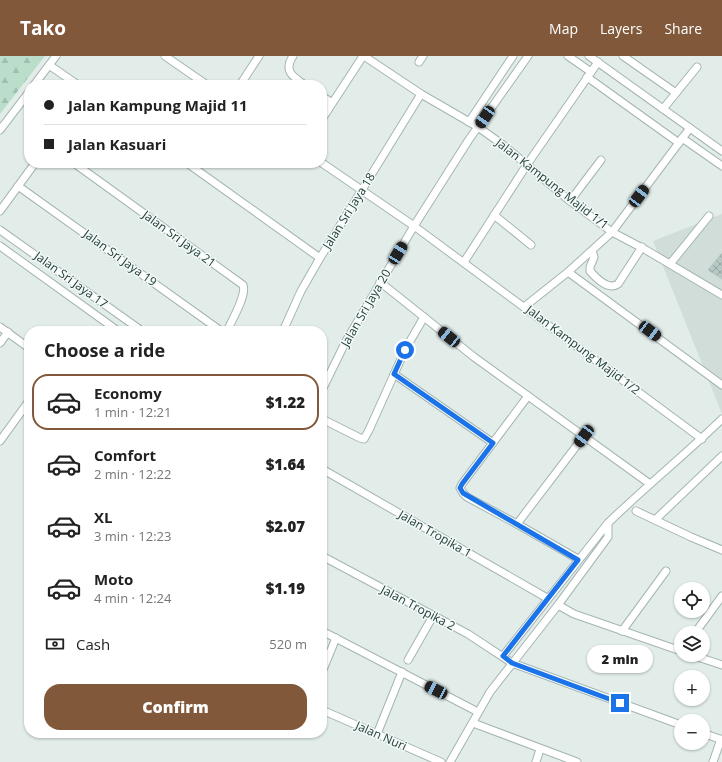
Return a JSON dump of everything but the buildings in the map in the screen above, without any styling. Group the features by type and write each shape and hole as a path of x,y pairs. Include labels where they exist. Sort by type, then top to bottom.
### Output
{"street":[{"path":"38,80 56,56"},
{"path":"165,56 200,80"},
{"path":"243,80 259,56"},
{"path":"293,56 290,61 289,69 293,77 298,80"},
{"path":"327,111 363,56"},
{"name":"Jalan Kampung Majid 1/1","path":"363,56 421,94 478,127 503,145 526,166 570,201 612,232 721,293"},
{"path":"469,122 513,56"},
{"name":"Jalan Sri Jaya 20","path":"327,380 346,341 414,226 468,141 528,56"},
{"path":"568,56 589,74 680,140 722,166"},
{"path":"589,56 722,151"},
{"path":"623,56 676,93"},
{"path":"464,262 526,166 598,62"},
{"path":"49,65 71,80"},
{"path":"663,109 697,68"},
{"name":"Jalan Sri Jaya 18","path":"285,326 301,291 320,258 421,94"},
{"path":"0,130 24,99"},
{"path":"327,100 332,103"},
{"path":"524,307 568,272 612,232 690,128"},
{"path":"570,201 601,160"},
{"name":"Jalan Kampung Majid 1/2","path":"327,166 464,262 702,439"},
{"path":"0,211 31,168"},
{"name":"Jalan Sri Jaya 21","path":"81,168 243,285 244,291 242,298 229,326"},
{"path":"194,168 320,258"},
{"name":"Jalan Sri Jaya 19","path":"18,186 214,326"},
{"path":"494,215 531,245"},
{"path":"670,264 709,216"},
{"name":"Jalan Sri Jaya 17","path":"0,230 135,326"},
{"name":"Jalan Sri Jaya 17","path":"1,248 111,326"},
{"path":"592,251 594,257 590,271 603,282 610,286 614,286 618,284 642,248"},
{"path":"568,272 722,385"},
{"path":"380,282 474,357 650,484"},
{"path":"327,422 364,439 405,350 424,317"},
{"path":"0,327 24,344"},
{"path":"0,343 8,332"},
{"path":"394,374 493,443"},
{"path":"528,396 460,488 467,497 578,560"},
{"path":"0,442 24,408"},
{"path":"503,656 547,598 608,523 625,506 720,423"},
{"path":"517,524 584,436"},
{"path":"655,520 722,456"},
{"name":"Jalan Tropika 1","path":"327,472 547,598"},
{"path":"636,511 722,550"},
{"path":"450,762 490,692 558,605 608,537 608,523"},
{"name":"Jalan Tropika 2","path":"327,559 468,634 512,663 674,722"},
{"path":"622,631 666,571"},
{"path":"699,626 722,596"},
{"path":"558,605 574,614 674,649"},
{"path":"408,660 433,616"},
{"path":"327,634 478,712"},
{"path":"327,660 336,638"},
{"path":"710,661 722,665"},
{"path":"377,734 402,672"},
{"name":"Jalan Nuri","path":"327,712 441,762"},
{"path":"473,723 577,762"},
{"path":"710,735 722,739 712,762"},
{"path":"536,762 540,749"}],"shaded area":[{"path":"722,214 722,414 653,241"}],"green space":[{"path":"0,56 45,56 26,80 24,80 24,83 0,114"}],"route":[{"path":"405,350 394,374 493,443 462,484 460,488 463,493 467,497 578,560 503,656 512,663 620,703"}]}
